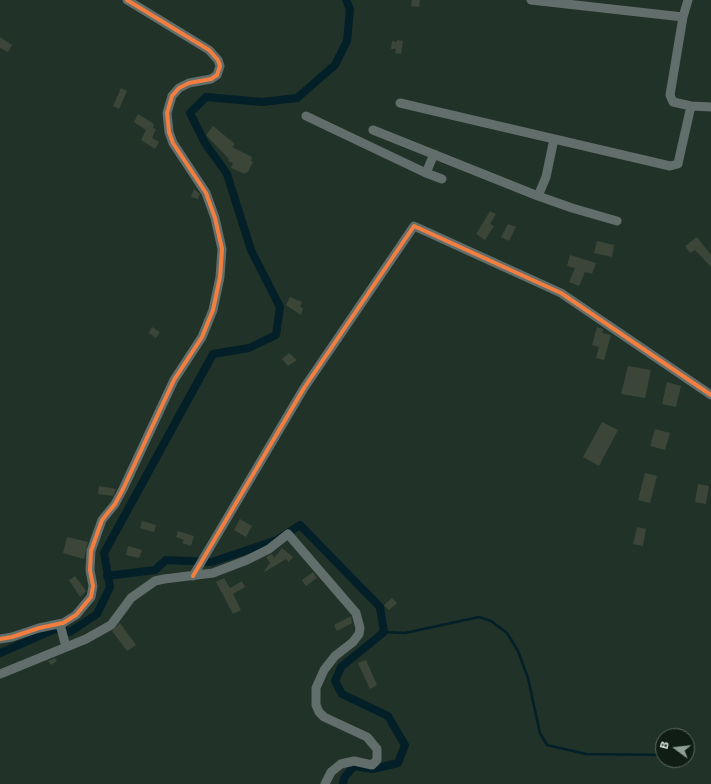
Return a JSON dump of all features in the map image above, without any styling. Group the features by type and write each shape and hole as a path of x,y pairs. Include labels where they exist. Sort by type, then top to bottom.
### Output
{"street":[{"path":"0,638 12,637 39,628 60,624 76,615 91,597 93,586 90,570 91,551 102,520 115,504 123,489 174,380 202,337 213,310 220,277 222,249 215,218 206,193 173,143 169,132 167,113 172,96 179,88 189,83 211,79 216,75 220,66 218,60 209,50 127,0"},
{"path":"531,0 683,17"},
{"path":"688,0 683,17 671,99 676,103 691,106 711,107"},
{"path":"400,103 674,166 679,159 691,106"},
{"path":"306,116 426,173 442,179"},
{"path":"373,130 538,196 617,221"},
{"path":"538,196 546,177 554,139"},
{"path":"426,173 434,154"},
{"path":"193,576 304,388 414,226 561,293 711,395"},
{"path":"0,674 66,647 111,626 131,598 155,581 213,573 247,560 269,549 288,534 356,613 360,628 359,634 353,642 334,656 324,670 316,688 316,705 319,712 324,717 366,737 376,750 377,760 372,765 354,761 341,764 331,772 325,784"},
{"path":"60,624 66,647"}],"building":[{"path":"412,0 420,0 419,7 411,6"},
{"path":"0,37 12,45 8,52 0,48"},
{"path":"397,40 403,41 401,54 395,53 396,49 391,49 392,41 397,42"},
{"path":"121,88 127,91 119,109 113,106"},
{"path":"138,114 154,124 153,128 156,129 152,138 159,142 155,149 141,140 146,130 134,122"},
{"path":"213,126 235,144 232,147 252,157 251,161 253,162 248,172 245,174 231,168 233,163 228,161 229,159 206,135"},
{"path":"194,189 200,194 198,199 191,197"},
{"path":"490,211 496,214 490,224 494,226 485,240 476,234"},
{"path":"508,224 516,227 509,241 501,237"},
{"path":"697,237 711,255 711,267 695,250 690,253 685,246"},
{"path":"597,241 614,245 612,257 594,253"},
{"path":"570,255 596,263 592,274 585,272 579,286 569,282 575,268 567,266"},
{"path":"290,297 302,302 300,307 303,308 301,315 286,305"},
{"path":"152,327 160,332 156,338 149,333"},
{"path":"597,327 603,329 602,333 611,335 604,360 596,358 599,347 592,345"},
{"path":"289,353 297,360 288,366 282,359"},
{"path":"628,366 651,370 645,398 621,394"},
{"path":"667,382 681,386 676,407 662,404"},
{"path":"602,422 618,430 599,466 583,457"},
{"path":"655,429 670,433 665,450 650,446"},
{"path":"645,473 657,476 650,503 638,500"},
{"path":"698,484 709,486 706,504 695,502"},
{"path":"99,486 116,489 113,496 98,494"},
{"path":"240,519 252,526 246,537 234,530"},
{"path":"142,521 156,525 154,532 140,528"},
{"path":"637,527 646,529 643,546 633,544"},
{"path":"178,531 194,536 191,546 182,543 184,540 176,537"},
{"path":"67,537 88,542 84,559 63,553"},
{"path":"128,546 142,550 139,558 126,555"},
{"path":"282,548 293,557 289,562 286,559 263,573 270,563 266,557 272,554 274,558"},
{"path":"313,572 317,578 306,586 302,580"},
{"path":"75,576 86,591 80,597 69,580"},
{"path":"224,578 230,588 242,581 245,587 233,594 241,610 233,614 216,582"},
{"path":"392,598 397,603 389,610 384,605"},
{"path":"351,616 352,623 337,631 334,625"},
{"path":"120,623 136,645 127,651 112,631"},
{"path":"55,658 57,661 51,665 48,661"},
{"path":"366,660 377,685 370,689 358,663"}],"waterway":[{"path":"0,653 55,629 70,632 97,614 110,587 104,553 213,354 249,348 276,335 280,307 251,250 227,174 205,143 190,113 206,97 262,102 297,98 335,65 347,41 350,9 346,0"},
{"path":"107,576 155,570 166,560 212,562 277,540 300,525 380,607 384,632 341,667 335,681 342,694 388,716 405,745 398,763 373,769 354,766 344,778 343,784"},
{"path":"384,632 405,633 479,617 491,621 507,633 518,651 528,678 540,733 547,745 586,754 655,755"}],"cycle path":[{"path":"0,639 63,623 76,615 91,597 93,586 90,570 91,551 102,520 115,504 123,489 174,380 202,337 213,310 220,277 222,249 215,218 206,193 173,143 169,132 167,113 172,96 179,88 189,83 211,79 217,75 220,66 218,60 209,50 127,0"},
{"path":"193,576 304,388 414,226 561,293 711,395"}]}
